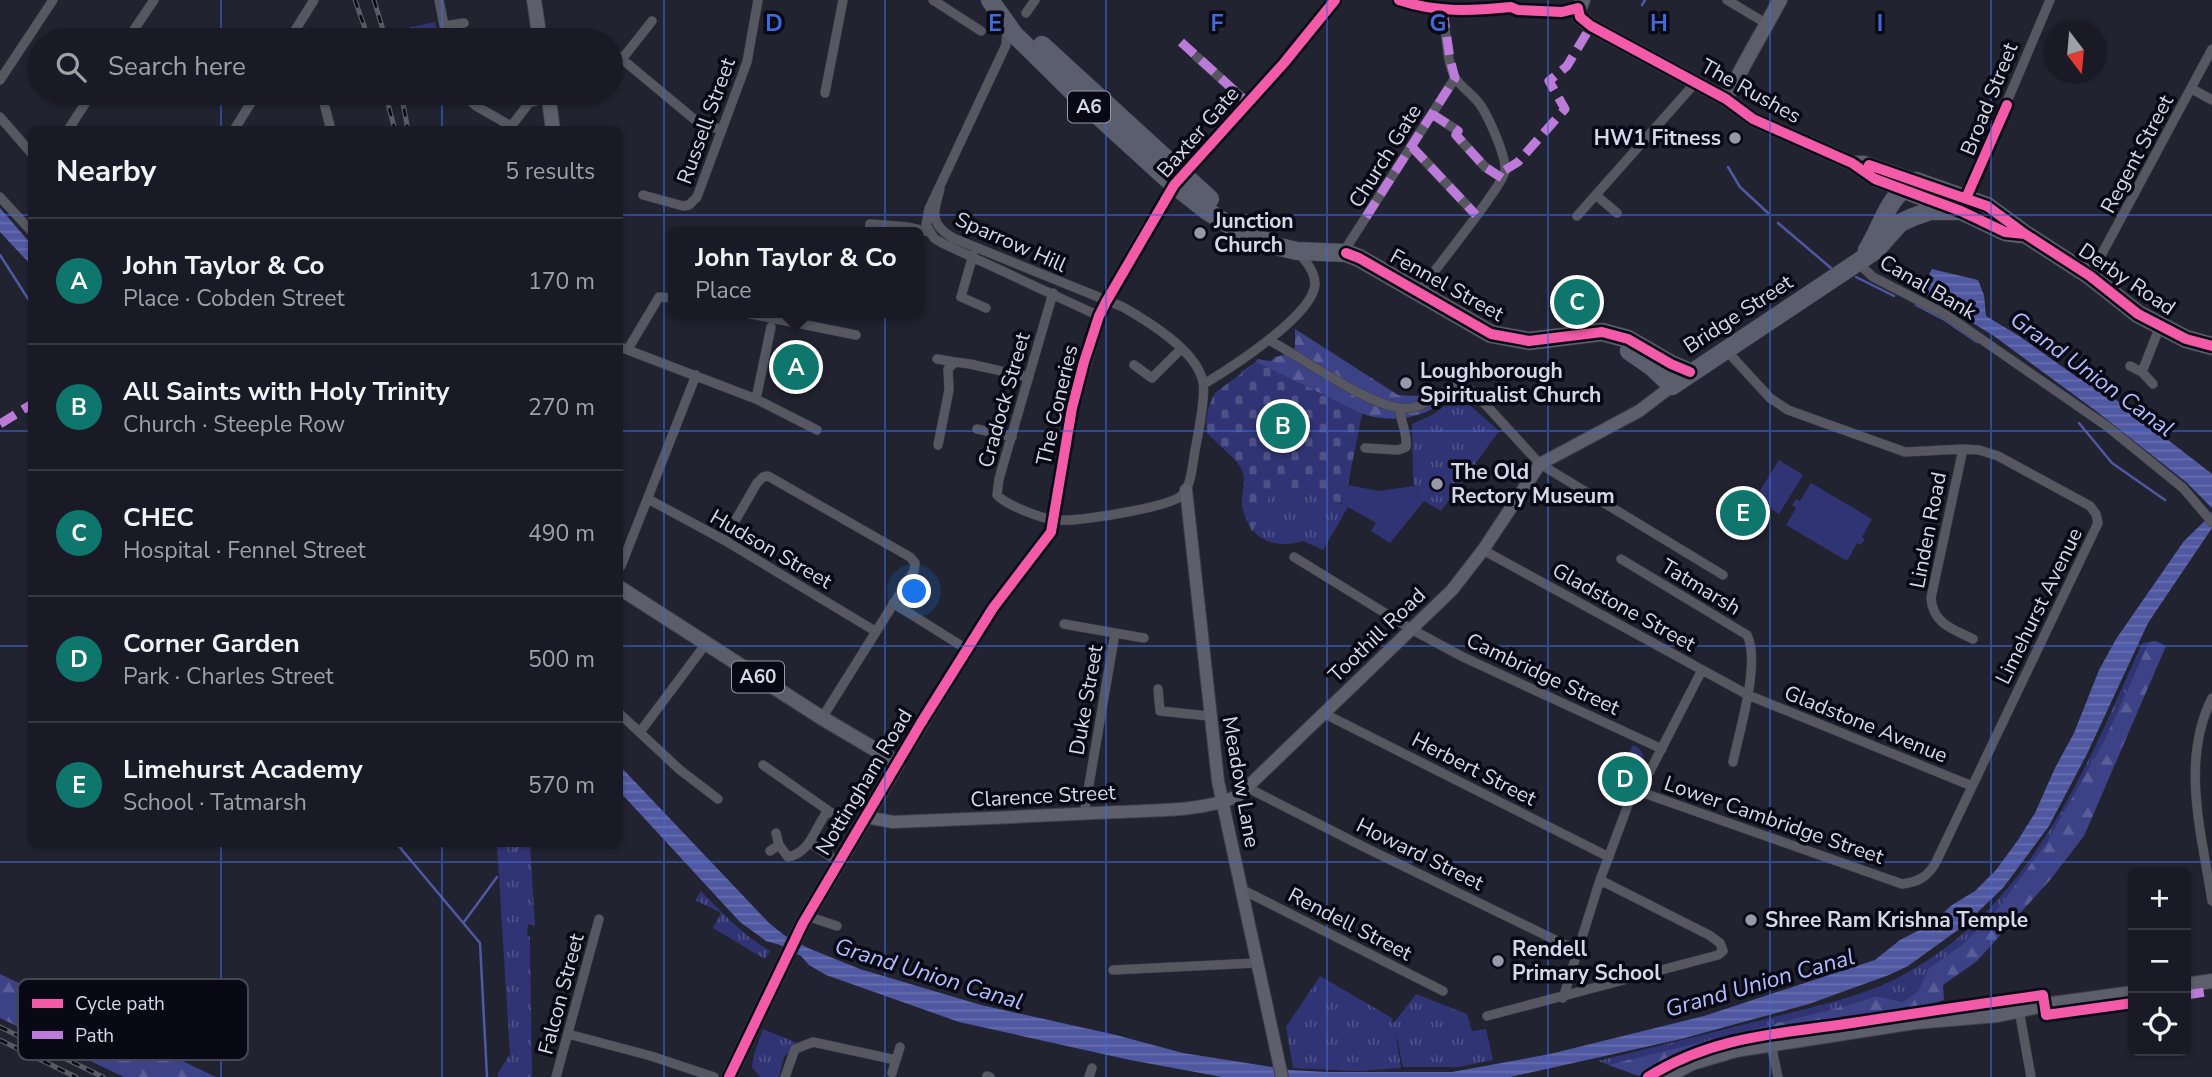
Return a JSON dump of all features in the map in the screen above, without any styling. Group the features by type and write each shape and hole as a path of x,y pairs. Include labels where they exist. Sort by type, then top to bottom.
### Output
{"highway":[{"name":"A6","path":"990,0 1007,25 1083,103 1178,180 1239,222 1247,231 1275,246 1297,251 1346,253"},
{"name":"A6","path":"1002,0 1031,36 1162,153 1178,180"},
{"path":"1900,223 1911,189 1964,205"},
{"name":"Bridge Street","path":"1859,261 1874,240 1885,211 1895,195 1911,189"},
{"name":"Bridge Street","path":"1672,386 1876,250 1900,223 1921,213 1953,210 1964,205"},
{"name":"Derby Road","path":"1964,205 2005,232 2025,234 2090,276 2138,314 2186,339 2212,346"},
{"name":"Fennel Street","path":"1346,253 1490,334 1530,341 1602,332 1628,339 1690,372"},
{"name":"Fennel Street","path":"1587,335 1640,357 1672,386"}],"main road":[{"path":"534,0 538,28"},
{"path":"1726,99 1747,55 1758,42 1780,0"},
{"name":"The Rushes","path":"1581,4 1580,17 1584,21 1726,99 1752,119 1852,163 1875,179 1911,189"},
{"path":"550,105 553,126"},
{"name":"The Rushes","path":"1852,163 1864,163 1911,189"},
{"path":"1875,179 1883,186 1885,211"},
{"name":"A60","path":"623,590 705,645 898,764"},
{"name":"Nottingham Road","path":"729,1077 742,1045 805,919 898,764"},
{"path":"2191,984 2212,981"},
{"path":"1666,1077 1714,1055 1771,1044 1915,1023 1998,1015 2128,994"}],"street":[{"path":"34,28 53,0"},
{"path":"135,28 154,0"},
{"path":"296,28 314,0"},
{"path":"439,0 444,26 464,23"},
{"name":"Russell Street","path":"643,195 676,205 689,205 697,197 750,50 758,0"},
{"path":"825,93 843,0"},
{"path":"933,0 974,21 981,31"},
{"path":"1026,13 1035,0"},
{"name":"Baxter Gate","path":"1106,302 1178,180 1292,54 1335,0"},
{"path":"1402,0 1443,11 1511,8 1557,12 1581,4"},
{"path":"1727,0 1767,24"},
{"name":"Broad Street","path":"1964,205 2050,0"},
{"path":"1418,293 1476,215 1505,170 1504,161 1481,106 1455,78 1443,11"},
{"path":"623,58 652,21"},
{"path":"940,189 1008,40 1007,25"},
{"path":"0,80 28,38"},
{"name":"Regent Street","path":"2090,276 2212,49"},
{"path":"1197,57 1248,103"},
{"path":"623,60 694,119 722,130"},
{"path":"817,77 828,79"},
{"name":"Church Gate","path":"1346,253 1455,78"},
{"path":"1577,216 1696,82"},
{"path":"2192,89 2212,100"},
{"path":"71,126 84,105"},
{"path":"236,126 250,105"},
{"path":"324,105 330,126"},
{"path":"474,105 507,126"},
{"path":"511,126 527,105"},
{"path":"1432,114 1458,131 1456,135 1486,167 1502,178"},
{"path":"0,117 28,149"},
{"path":"1412,147 1476,215"},
{"name":"Sparrow Hill","path":"940,189 926,216 926,225 929,232 942,243 973,255 1099,316"},
{"name":"Sparrow Hill","path":"940,189 934,209 935,221 940,230 953,238 1123,307 1149,322 1181,349 1199,369 1204,384"},
{"path":"1597,196 1617,213"},
{"path":"0,197 28,228"},
{"path":"870,227 870,224 898,227"},
{"path":"924,232 929,232"},
{"path":"1055,520 1170,502 1186,490 1199,428 1204,384 1269,340 1300,310 1313,291 1313,275 1297,251"},
{"path":"973,255 961,297 986,309"},
{"name":"Canal Bank","path":"1859,261 1873,277 1945,314 2108,427 2183,488 2208,519"},
{"name":"Cradock Street","path":"1053,293 999,478 998,495 1009,505 1055,520"},
{"path":"668,298 659,298 624,348 756,399 817,430"},
{"name":"The Coneries","path":"1055,520 1065,437 1099,316 1106,302"},
{"path":"771,318 856,335"},
{"path":"2142,372 2160,326"},
{"path":"756,399 771,327"},
{"path":"1269,340 1363,394 1400,408 1406,447 1398,450 1365,448"},
{"path":"1134,365 1152,378 1181,349"},
{"name":"Limehurst Avenue","path":"1726,350 1770,398 1788,410 1905,452 1963,449 1979,450 1998,456 2090,506 2096,514 2098,523 1931,871 1922,879 1902,884"},
{"path":"937,359 970,363 1028,377"},
{"path":"938,445 949,390 948,369 955,362"},
{"path":"2130,366 2142,372 2153,384"},
{"path":"623,561 696,375"},
{"name":"Tatmarsh","path":"1400,408 1414,407 1429,401 1452,386 1465,387 1474,392 1537,468 1723,575"},
{"name":"Bridge Street","path":"1537,468 1639,411 1672,386"},
{"path":"977,429 1012,437"},
{"name":"Linden Road","path":"1963,449 1931,598 1935,615 1942,624 1973,639"},
{"name":"Toothill Road","path":"1222,803 1248,788 1452,590 1483,550 1537,468"},
{"path":"724,540 757,483 768,476 910,557 915,563 914,571 822,718"},
{"name":"Meadow Lane","path":"1186,490 1209,716 1222,803 1282,1077"},
{"name":"Hudson Street","path":"648,499 724,540 875,631"},
{"name":"Nottingham Road","path":"898,764 921,723 1012,581 1047,539 1055,520"},
{"name":"Gladstone Street","path":"1483,550 1748,695"},
{"name":"Cambridge Street","path":"1293,557 1411,629 1463,657 1662,749"},
{"name":"Tatmarsh","path":"1621,559 1747,635 1752,651 1748,695"},
{"path":"893,603 968,650"},
{"name":"Duke Street","path":"1064,624 1144,638"},
{"name":"Duke Street","path":"1084,814 1115,633"},
{"path":"640,732 705,645"},
{"path":"1563,998 1600,880 1635,790 1650,771 1702,670"},
{"path":"1158,689 1160,711 1209,716"},
{"path":"1733,762 1748,695"},
{"name":"Gladstone Avenue","path":"1748,695 1972,786"},
{"path":"2212,698 2201,723 2194,764 2196,797 2207,838 2212,901"},
{"name":"Herbert Street","path":"1323,713 1609,857"},
{"path":"623,717 680,770 718,799"},
{"path":"763,765 846,822"},
{"name":"Howard Street","path":"1248,788 1576,950"},
{"name":"Lower Cambridge Street","path":"1635,790 1902,884"},
{"name":"Clarence Street","path":"866,817 893,822 1084,814 1222,803"},
{"path":"776,833 775,848 788,857 801,852 810,843 828,811"},
{"path":"810,843 839,862"},
{"path":"1487,1016 1563,998 1718,955 1723,951 1720,943 1709,935 1600,880"},
{"name":"Rendell Street","path":"1241,889 1443,991"},
{"name":"Falcon Street","path":"556,1077 599,919"},
{"path":"805,919 837,926"},
{"path":"1114,970 1256,963"},
{"path":"2019,1010 2031,1077"},
{"path":"568,1034 651,1056 714,1077"},
{"path":"785,1077 795,1049 813,1042 897,1060"},
{"path":"1771,1044 1778,1077"},
{"path":"892,1073 900,1047"}],"green space":[{"path":"435,22 436,28 408,28"},
{"path":"1295,329 1398,395 1417,396 1434,388 1443,402 1414,416 1381,418 1360,413 1297,384 1240,373 1257,359 1271,361 1275,357 1289,354 1295,347"},
{"path":"1257,362 1362,414 1347,489 1341,503 1276,483 1252,532 1242,503 1245,481 1242,470 1207,433 1206,423 1209,406 1216,392"},
{"path":"1455,398 1464,400 1499,431 1441,511 1417,497 1413,481 1412,424 1434,414"},
{"path":"1235,432 1329,498 1348,507 1323,550 1303,541 1282,544 1272,542 1263,539 1249,526 1242,505 1243,472 1236,460 1218,443"},
{"path":"1779,460 1803,475 1779,514 1755,499"},
{"path":"1811,483 1872,519 1862,537 1865,539 1861,545 1857,543 1847,561 1786,525 1796,508 1792,505 1796,499 1800,501"},
{"path":"1348,485 1379,491 1414,486 1417,497 1424,501 1390,543 1371,531 1376,523 1341,503"},
{"path":"2156,641 2166,646 2084,836 2050,880 1977,961 1943,985 1944,1000 1913,1010 1724,1042 1639,1076 1608,1065 1876,996 1903,1002 1918,991 1929,968 1963,944 1999,907 2047,842 2104,741 2149,642"},
{"path":"2149,642 2104,741 2047,842 1999,907 1963,944 1929,968 1918,991 1903,1002 1876,996 1608,1065 1598,1061 1858,994 1903,975 1947,946 1986,912 2020,873 2050,830 2076,785 2142,643"},
{"path":"1633,745 1640,750 1643,763 1620,797 1610,791"},
{"path":"497,847 530,847 535,926 528,924 527,936 530,937 532,1077 498,1077 510,1054"},
{"path":"701,891 742,931 770,951 765,959 713,928 721,913 695,900"},
{"path":"0,974 18,983 18,1027 0,1018"},
{"path":"1320,976 1392,1018 1393,1024 1416,994 1467,1014 1472,1031 1486,1029 1493,1060 1458,1067 1403,1067 1395,1029 1401,1068 1358,1071 1293,1068 1286,1027"},
{"path":"763,1029 797,1043 784,1057 779,1077 760,1077 752,1067"},
{"path":"88,1060 180,1060 216,1077 124,1077"}],"water":[{"path":"0,208 28,241 28,262 0,232"},
{"path":"1932,269 1978,280 1984,295 1986,316 2077,377 2110,395 2212,474 2212,508 2186,482 2096,411 1994,336 1920,291"},
{"path":"2212,511 2212,528 2148,623 2087,754 2049,826 2003,888 1962,927 1908,966 1809,1004 1681,1039 1510,1077 1222,1077 1130,1060 959,1022 826,975 809,965 801,956 766,941 740,922 623,795 623,769 769,923 808,948 860,969 981,1005 1183,1053 1291,1070 1452,1072 1550,1054 1704,1016 1875,960 1900,940 1931,924 1952,905 1975,891 1996,870 2018,840 2035,813 2074,733 2099,670 2116,639 2184,541"}],"waterway":[{"path":"1642,5 1645,0"},
{"path":"1728,167 1740,187 1768,213"},
{"path":"1778,223 1831,268"},
{"path":"0,255 28,299"},
{"path":"1856,277 1894,296"},
{"path":"1916,305 1945,320 1977,342"},
{"path":"2079,423 2112,463 2165,500"},
{"path":"400,847 480,943 487,1077"},
{"path":"464,922 497,877"}],"tunnel":[{"path":"1181,42 1197,57"}],"railway":[{"path":"355,0 365,28"},
{"path":"374,0 382,28"},
{"path":"388,105 394,126"},
{"path":"403,105 407,126"},
{"path":"0,1027 18,1036"},
{"path":"0,1040 18,1049"},
{"path":"41,1060 76,1077"},
{"path":"68,1060 103,1077"}],"marked path":[{"path":"1366,217 1455,78 1443,11"},
{"path":"1505,170 1518,162 1565,109 1549,81 1567,66 1591,26"},
{"path":"1181,42 1248,103"},
{"path":"1432,114 1458,131 1456,135 1485,167 1502,178"},
{"path":"1412,147 1476,215"},
{"path":"0,424 28,406"},
{"path":"2191,994 2212,991"}],"cycle path":[{"path":"729,1077 803,923 921,723 993,608 1051,532 1072,408 1084,362 1106,302 1174,185 1284,63 1335,0"},
{"path":"1399,0 1455,10 1511,7 1518,10 1562,12 1578,8 1580,17 1591,26 1726,99 1753,119 1852,163 1875,179 1961,211 2005,232 2025,234"},
{"path":"1966,198 2007,105"},
{"path":"1869,165 1987,206 2090,276 2138,314 2186,339 2212,346"},
{"path":"1346,253 1491,334 1529,341 1602,332 1628,339 1690,372"},
{"path":"1648,1077 1697,1053 1772,1034 2043,995 2046,1015 2128,1004"}],"place":[{"name":"HW1 Fitness","path":"1735,138"},
{"name":"Junction Church","path":"1200,233"},
{"name":"CHEC","path":"1577,302"},
{"name":"John Taylor & Co","path":"796,367"},
{"name":"Loughborough Spiritualist Church","path":"1406,383"},
{"name":"All Saints with Holy Trinity","path":"1283,426"},
{"name":"The Old Rectory Museum","path":"1437,484"},
{"name":"Limehurst Academy","path":"1743,513"},
{"name":"Corner Garden","path":"1625,779"},
{"name":"Shree Ram Krishna Temple","path":"1751,920"},
{"name":"Rendell Primary School","path":"1498,961"}],"water label":[{"name":"Grand Union Canal","path":"2092,374"},
{"name":"Grand Union Canal","path":"929,974"},
{"name":"Grand Union Canal","path":"1760,983"}]}
